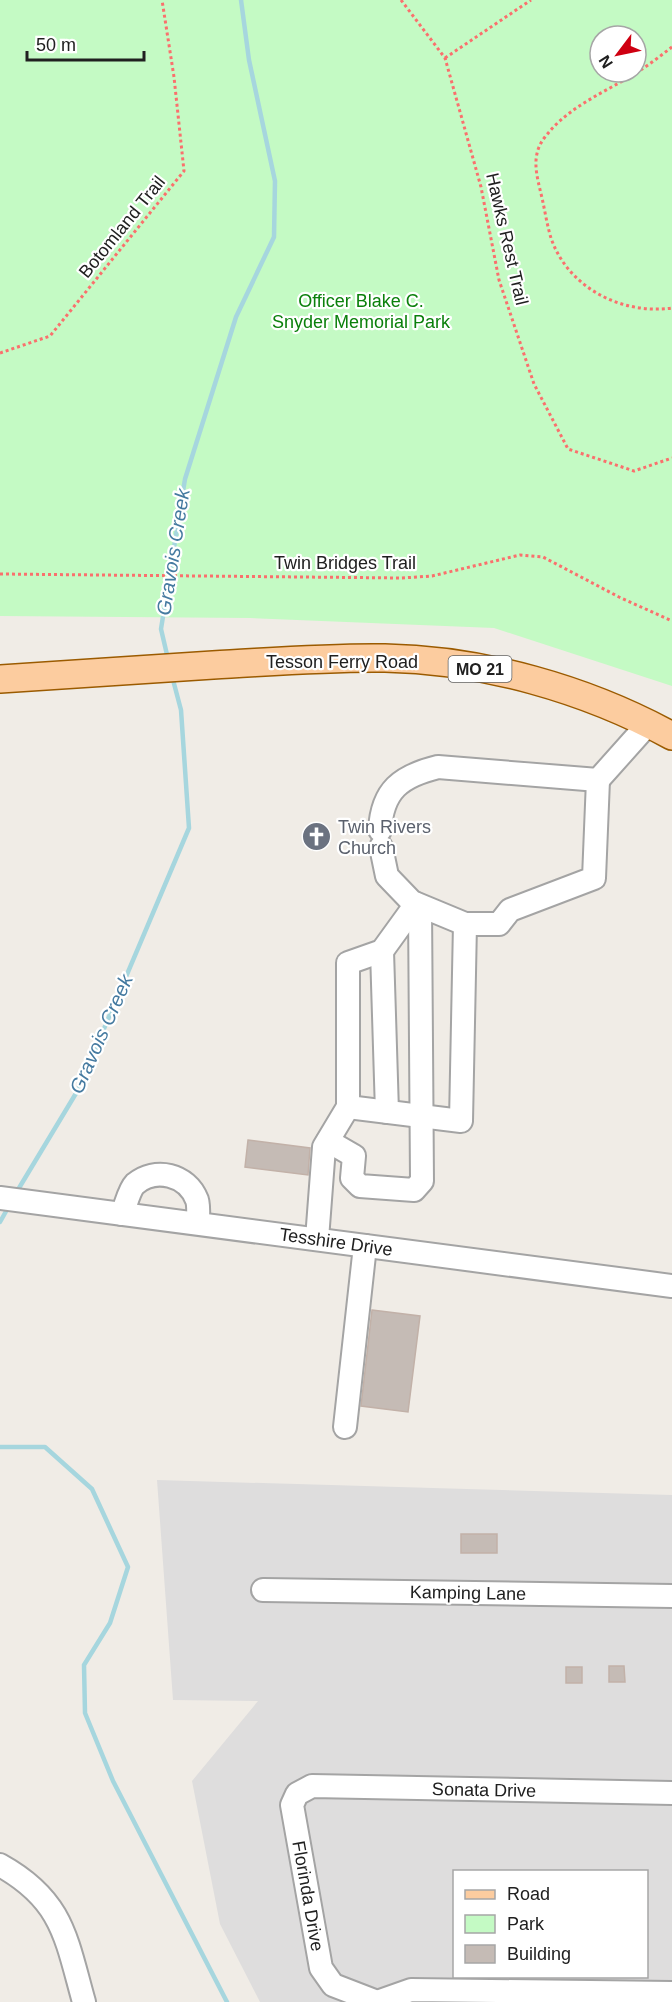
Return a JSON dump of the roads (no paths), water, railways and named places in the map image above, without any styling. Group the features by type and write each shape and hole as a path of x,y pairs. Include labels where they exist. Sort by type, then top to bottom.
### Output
{"main road":[{"name":"Tesson Ferry Road","path":"0,679 277,661 387,658 476,668 548,685 586,698 672,736"}],"street":[{"path":"598,780 438,767 412,773 392,789 381,813 380,839 387,876 416,904 465,924 499,924 510,910 594,878 598,780 648,724"},
{"path":"317,1239 324,1147 348,1107 348,963 382,951 416,904"},
{"path":"328,1141 354,1156 352,1178 360,1186 414,1190 422,1181 423,1116 416,904"},
{"path":"348,1107 461,1121 465,924"},
{"path":"382,951 387,1112"},
{"path":"122,1214 134,1185 151,1175 163,1172 184,1183 197,1200 198,1223"},
{"name":"Tesshire Drive","path":"0,1197 672,1286"},
{"path":"345,1426 365,1246"},
{"name":"Kamping Lane","path":"263,1590 672,1596"},
{"name":"Sonata Drive","path":"297,1794 312,1786 672,1793"},
{"name":"Florinda Drive","path":"297,1794 292,1805 321,1968 333,1985 377,2002"},
{"path":"0,1865 26,1880 62,1926 84,2002"},
{"path":"377,2002 411,1990 672,1993"}],"waterway":[{"name":"Gravois Creek","path":"168,659 161,629 185,479 236,317 274,237 275,181 249,60 241,0"},
{"name":"Gravois Creek","path":"16,1193 78,1090 189,828 181,710 172,676"},
{"name":"Gravois Creek","path":"0,1222 9,1206"},
{"path":"0,1447 45,1447 92,1489 128,1567 110,1623 84,1665 85,1713 113,1781 227,2002"}],"place":[{"name":"Twin Rivers Church","path":"317,837"}],"park label":[{"name":"Officer Blake C. Snyder Memorial Park","path":"361,311"}]}
